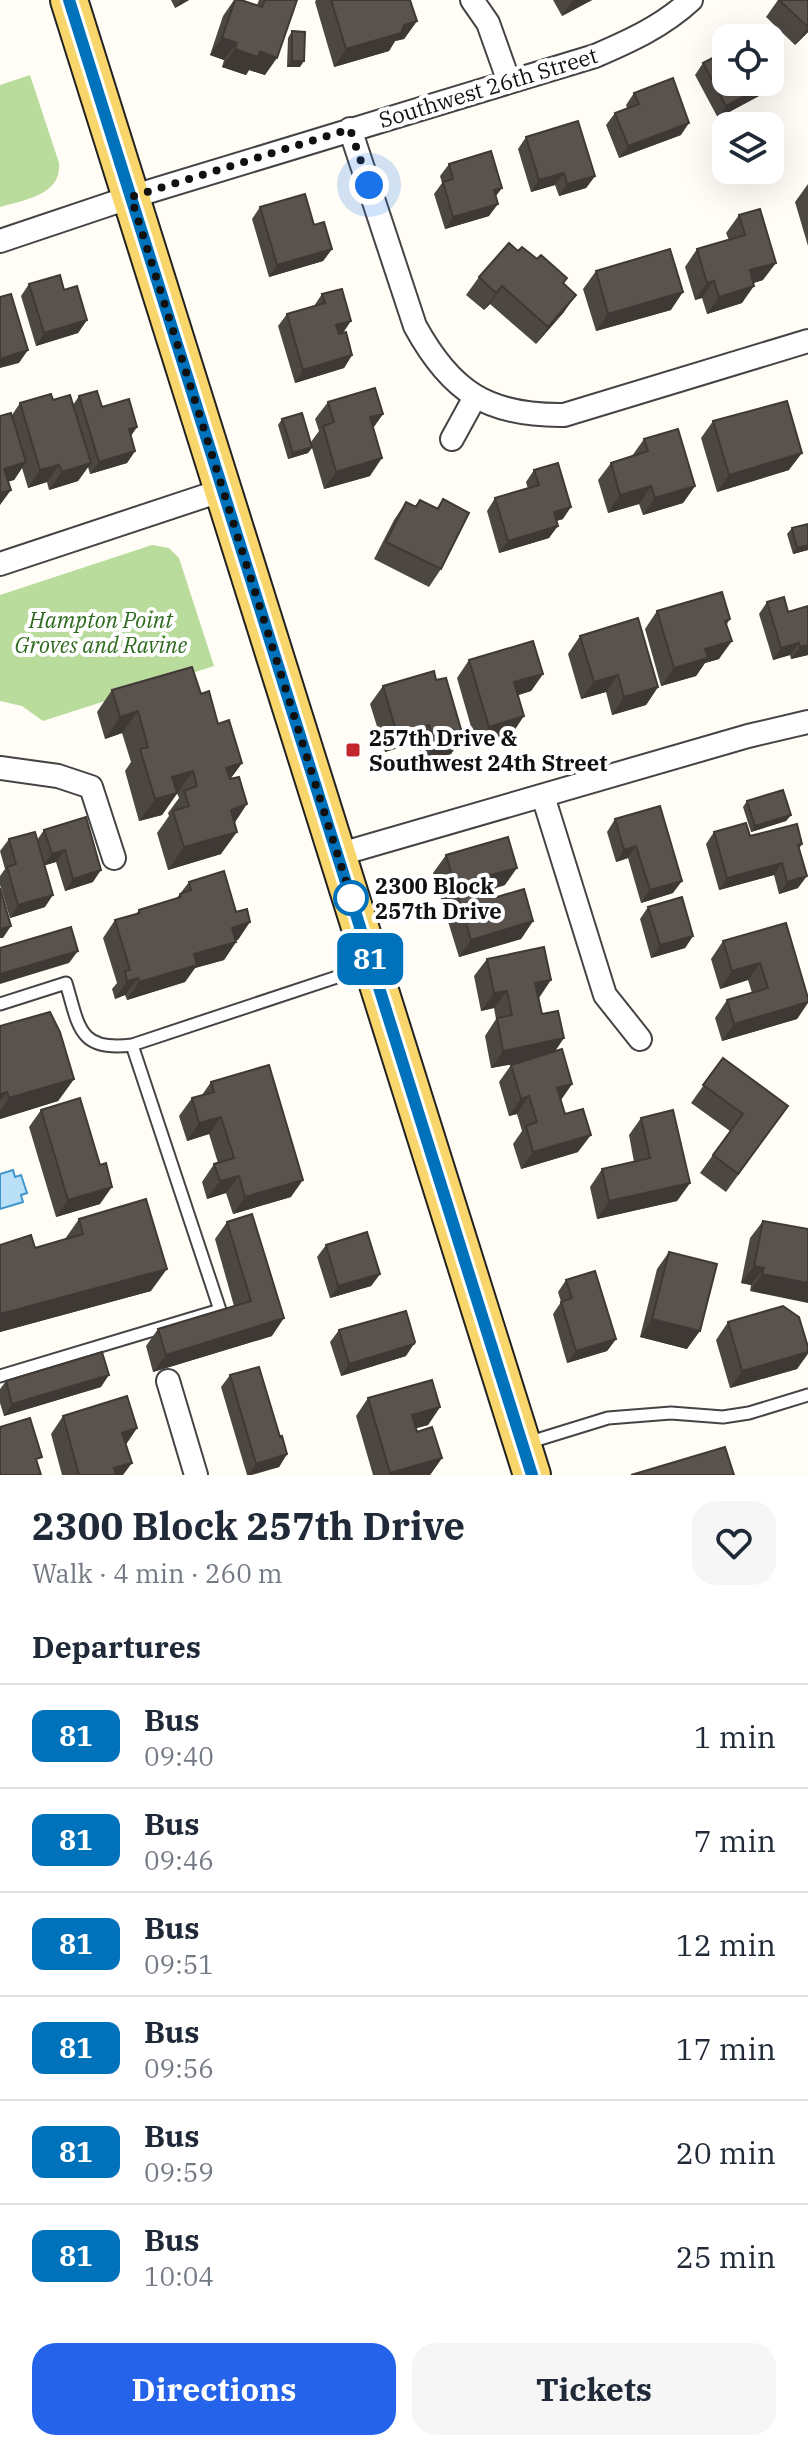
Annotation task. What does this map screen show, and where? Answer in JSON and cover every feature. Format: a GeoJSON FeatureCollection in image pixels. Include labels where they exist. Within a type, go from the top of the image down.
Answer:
{"type":"FeatureCollection","features":[{"type":"Feature","properties":{"kind":"main road"},"geometry":{"type":"LineString","coordinates":[[69,0],[527,1460]]}},
{"type":"Feature","properties":{"kind":"street"},"geometry":{"type":"LineString","coordinates":[[472,0],[488,23],[509,82]]}},
{"type":"Feature","properties":{"kind":"street","name":"Southwest 26th Street"},"geometry":{"type":"LineString","coordinates":[[0,241],[131,197],[595,56],[635,39],[666,21],[691,0]]}},
{"type":"Feature","properties":{"kind":"street"},"geometry":{"type":"LineString","coordinates":[[350,129],[415,326],[430,353],[450,377],[475,397],[503,409],[534,415],[564,415],[808,341]]}},
{"type":"Feature","properties":{"kind":"street"},"geometry":{"type":"LineString","coordinates":[[452,439],[475,397]]}},
{"type":"Feature","properties":{"kind":"street"},"geometry":{"type":"LineString","coordinates":[[0,564],[223,490]]}},
{"type":"Feature","properties":{"kind":"street"},"geometry":{"type":"LineString","coordinates":[[337,855],[748,736],[808,722]]}},
{"type":"Feature","properties":{"kind":"street"},"geometry":{"type":"LineString","coordinates":[[0,768],[58,776],[91,787],[114,858]]}},
{"type":"Feature","properties":{"kind":"street"},"geometry":{"type":"LineString","coordinates":[[543,796],[605,995],[640,1039]]}},
{"type":"Feature","properties":{"kind":"street"},"geometry":{"type":"LineString","coordinates":[[168,1381],[196,1475]]}},
{"type":"Feature","properties":{"kind":"lane"},"geometry":{"type":"LineString","coordinates":[[0,1004],[66,983],[80,1031],[95,1043],[109,1048],[132,1045],[372,966]]}},
{"type":"Feature","properties":{"kind":"lane"},"geometry":{"type":"LineString","coordinates":[[0,1376],[220,1310],[132,1045]]}},
{"type":"Feature","properties":{"kind":"lane"},"geometry":{"type":"LineString","coordinates":[[527,1460],[608,1418],[671,1413],[723,1417],[749,1413],[808,1395]]}},
{"type":"Feature","properties":{"kind":"green space"},"geometry":{"type":"Polygon","coordinates":[[[30,75],[59,163],[58,174],[48,189],[40,194],[0,207],[0,85],[30,75]]]}},
{"type":"Feature","properties":{"kind":"green space","name":"Hampton Point Groves and Ravine"},"geometry":{"type":"Polygon","coordinates":[[[152,545],[169,548],[179,558],[214,666],[43,721],[22,706],[0,701],[0,595],[152,545]]]}},
{"type":"Feature","properties":{"kind":"water"},"geometry":{"type":"Polygon","coordinates":[[[13,1170],[15,1177],[21,1175],[27,1193],[21,1195],[23,1202],[0,1209],[0,1174],[13,1170]]]}},
{"type":"Feature","properties":{"kind":"building"},"geometry":{"type":"Polygon","coordinates":[[[235,0],[262,7],[265,0],[297,0],[277,58],[260,51],[258,57],[235,49],[237,43],[222,38],[235,0]]]}},
{"type":"Feature","properties":{"kind":"building"},"geometry":{"type":"Polygon","coordinates":[[[331,0],[410,0],[417,21],[404,25],[401,33],[346,49],[331,0]]]}},
{"type":"Feature","properties":{"kind":"building"},"geometry":{"type":"Polygon","coordinates":[[[779,0],[808,0],[808,27],[779,0]]]}},
{"type":"Feature","properties":{"kind":"building"},"geometry":{"type":"Polygon","coordinates":[[[292,31],[305,32],[304,61],[292,61],[292,31]]]}},
{"type":"Feature","properties":{"kind":"building"},"geometry":{"type":"Polygon","coordinates":[[[712,58],[712,80],[703,63],[712,58]]]}},
{"type":"Feature","properties":{"kind":"building"},"geometry":{"type":"Polygon","coordinates":[[[673,78],[689,123],[628,146],[615,113],[639,104],[634,93],[673,78]]]}},
{"type":"Feature","properties":{"kind":"building"},"geometry":{"type":"Polygon","coordinates":[[[721,96],[745,96],[726,106],[721,96]]]}},
{"type":"Feature","properties":{"kind":"building"},"geometry":{"type":"Polygon","coordinates":[[[578,121],[595,176],[567,184],[564,173],[539,180],[526,137],[578,121]]]}},
{"type":"Feature","properties":{"kind":"building"},"geometry":{"type":"Polygon","coordinates":[[[491,151],[502,188],[494,190],[498,204],[453,217],[443,182],[453,179],[449,164],[491,151]]]}},
{"type":"Feature","properties":{"kind":"building"},"geometry":{"type":"Polygon","coordinates":[[[305,194],[314,225],[324,222],[332,249],[277,265],[260,207],[305,194]]]}},
{"type":"Feature","properties":{"kind":"building"},"geometry":{"type":"Polygon","coordinates":[[[760,209],[776,263],[750,270],[754,286],[719,297],[714,281],[707,283],[697,249],[745,235],[739,215],[760,209]]]}},
{"type":"Feature","properties":{"kind":"building"},"geometry":{"type":"Polygon","coordinates":[[[509,243],[518,251],[522,247],[537,259],[541,255],[567,278],[563,283],[576,295],[548,327],[502,286],[496,293],[479,277],[509,243]]]}},
{"type":"Feature","properties":{"kind":"building"},"geometry":{"type":"Polygon","coordinates":[[[670,249],[683,292],[608,314],[596,271],[670,249]]]}},
{"type":"Feature","properties":{"kind":"building"},"geometry":{"type":"Polygon","coordinates":[[[60,275],[64,290],[77,286],[87,320],[44,333],[29,284],[60,275]]]}},
{"type":"Feature","properties":{"kind":"building"},"geometry":{"type":"Polygon","coordinates":[[[342,289],[351,321],[336,325],[339,334],[346,332],[352,355],[303,370],[287,314],[325,303],[322,294],[342,289]]]}},
{"type":"Feature","properties":{"kind":"building"},"geometry":{"type":"Polygon","coordinates":[[[11,294],[28,350],[0,359],[0,297],[11,294]]]}},
{"type":"Feature","properties":{"kind":"building"},"geometry":{"type":"Polygon","coordinates":[[[375,388],[383,414],[370,417],[382,458],[336,472],[323,426],[334,422],[328,402],[375,388]]]}},
{"type":"Feature","properties":{"kind":"building"},"geometry":{"type":"Polygon","coordinates":[[[97,391],[102,407],[129,399],[137,427],[129,429],[135,451],[99,462],[79,396],[97,391]]]}},
{"type":"Feature","properties":{"kind":"building"},"geometry":{"type":"Polygon","coordinates":[[[51,394],[53,400],[70,395],[91,463],[62,472],[59,465],[40,470],[20,403],[51,394]]]}},
{"type":"Feature","properties":{"kind":"building"},"geometry":{"type":"Polygon","coordinates":[[[787,401],[802,453],[729,475],[713,421],[787,401]]]}},
{"type":"Feature","properties":{"kind":"building"},"geometry":{"type":"Polygon","coordinates":[[[11,413],[26,462],[4,469],[11,490],[0,493],[0,416],[11,413]]]}},
{"type":"Feature","properties":{"kind":"building"},"geometry":{"type":"Polygon","coordinates":[[[302,413],[312,447],[293,453],[282,419],[302,413]]]}},
{"type":"Feature","properties":{"kind":"building"},"geometry":{"type":"Polygon","coordinates":[[[678,429],[695,486],[655,498],[651,486],[620,495],[611,463],[648,451],[644,439],[678,429]]]}},
{"type":"Feature","properties":{"kind":"building"},"geometry":{"type":"Polygon","coordinates":[[[558,463],[571,507],[554,512],[558,526],[508,541],[495,498],[539,485],[534,470],[558,463]]]}},
{"type":"Feature","properties":{"kind":"building"},"geometry":{"type":"Polygon","coordinates":[[[443,499],[469,513],[441,569],[386,542],[406,502],[416,507],[420,500],[438,509],[443,499]]]}},
{"type":"Feature","properties":{"kind":"building"},"geometry":{"type":"Polygon","coordinates":[[[808,524],[808,545],[797,548],[792,528],[808,524]]]}},
{"type":"Feature","properties":{"kind":"building"},"geometry":{"type":"Polygon","coordinates":[[[722,592],[730,619],[725,621],[732,641],[705,649],[708,658],[674,668],[657,611],[722,592]]]}},
{"type":"Feature","properties":{"kind":"building"},"geometry":{"type":"Polygon","coordinates":[[[784,597],[788,612],[808,606],[808,645],[800,647],[799,643],[781,648],[767,602],[784,597]]]}},
{"type":"Feature","properties":{"kind":"building"},"geometry":{"type":"Polygon","coordinates":[[[638,618],[658,687],[624,697],[618,675],[594,682],[580,636],[638,618]]]}},
{"type":"Feature","properties":{"kind":"building"},"geometry":{"type":"Polygon","coordinates":[[[533,641],[543,674],[514,682],[524,716],[489,727],[469,660],[533,641]]]}},
{"type":"Feature","properties":{"kind":"building"},"geometry":{"type":"Polygon","coordinates":[[[192,667],[201,694],[209,691],[218,724],[229,720],[242,763],[226,768],[230,779],[239,777],[247,804],[231,810],[237,832],[184,847],[173,811],[189,806],[184,791],[197,786],[193,771],[172,777],[177,793],[155,799],[140,749],[148,747],[138,711],[120,717],[112,690],[192,667]]]}},
{"type":"Feature","properties":{"kind":"building"},"geometry":{"type":"Polygon","coordinates":[[[434,671],[436,680],[446,678],[463,736],[435,744],[429,725],[397,734],[383,686],[434,671]]]}},
{"type":"Feature","properties":{"kind":"building"},"geometry":{"type":"Polygon","coordinates":[[[783,790],[791,815],[755,826],[747,801],[783,790]]]}},
{"type":"Feature","properties":{"kind":"building"},"geometry":{"type":"Polygon","coordinates":[[[660,806],[682,881],[650,890],[636,846],[624,850],[615,819],[660,806]]]}},
{"type":"Feature","properties":{"kind":"building"},"geometry":{"type":"Polygon","coordinates":[[[86,817],[101,870],[73,879],[65,850],[52,854],[44,830],[86,817]]]}},
{"type":"Feature","properties":{"kind":"building"},"geometry":{"type":"Polygon","coordinates":[[[746,823],[750,836],[797,824],[802,844],[798,845],[807,876],[787,882],[782,863],[727,878],[714,832],[746,823]]]}},
{"type":"Feature","properties":{"kind":"building"},"geometry":{"type":"Polygon","coordinates":[[[35,832],[53,895],[18,905],[7,867],[16,864],[9,839],[35,832]]]}},
{"type":"Feature","properties":{"kind":"building"},"geometry":{"type":"Polygon","coordinates":[[[508,837],[517,868],[491,875],[497,897],[524,889],[533,921],[471,940],[446,855],[508,837]]]}},
{"type":"Feature","properties":{"kind":"building"},"geometry":{"type":"Polygon","coordinates":[[[224,871],[236,912],[247,909],[250,922],[232,928],[236,942],[194,954],[197,965],[139,982],[138,978],[127,981],[125,971],[130,970],[115,920],[181,897],[180,894],[191,890],[189,882],[224,871]]]}},
{"type":"Feature","properties":{"kind":"building"},"geometry":{"type":"Polygon","coordinates":[[[0,888],[11,926],[0,929],[0,888]]]}},
{"type":"Feature","properties":{"kind":"building"},"geometry":{"type":"Polygon","coordinates":[[[682,897],[693,936],[660,945],[648,907],[682,897]]]}},
{"type":"Feature","properties":{"kind":"building"},"geometry":{"type":"Polygon","coordinates":[[[786,923],[808,1002],[734,1024],[727,1000],[768,988],[760,963],[732,971],[723,941],[786,923]]]}},
{"type":"Feature","properties":{"kind":"building"},"geometry":{"type":"Polygon","coordinates":[[[71,927],[78,951],[0,974],[0,948],[71,927]]]}},
{"type":"Feature","properties":{"kind":"building"},"geometry":{"type":"Polygon","coordinates":[[[544,947],[551,980],[535,983],[542,1014],[558,1011],[564,1038],[503,1051],[497,1018],[512,1015],[507,991],[494,993],[487,959],[544,947]]]}},
{"type":"Feature","properties":{"kind":"building"},"geometry":{"type":"Polygon","coordinates":[[[50,1012],[60,1032],[74,1079],[9,1098],[7,1092],[0,1094],[0,1026],[50,1012]]]}},
{"type":"Feature","properties":{"kind":"building"},"geometry":{"type":"Polygon","coordinates":[[[562,1049],[572,1084],[557,1088],[565,1114],[583,1109],[591,1135],[533,1152],[526,1126],[537,1122],[529,1096],[521,1099],[511,1065],[562,1049]]]}},
{"type":"Feature","properties":{"kind":"building"},"geometry":{"type":"Polygon","coordinates":[[[723,1058],[788,1106],[738,1174],[713,1155],[743,1114],[703,1085],[723,1058]]]}},
{"type":"Feature","properties":{"kind":"building"},"geometry":{"type":"Polygon","coordinates":[[[269,1065],[303,1180],[245,1197],[239,1176],[220,1181],[214,1164],[234,1158],[221,1117],[199,1123],[192,1098],[214,1092],[211,1082],[269,1065]]]}},
{"type":"Feature","properties":{"kind":"building"},"geometry":{"type":"Polygon","coordinates":[[[80,1098],[100,1165],[106,1163],[112,1187],[68,1200],[41,1110],[80,1098]]]}},
{"type":"Feature","properties":{"kind":"building"},"geometry":{"type":"Polygon","coordinates":[[[673,1110],[690,1183],[609,1201],[602,1169],[650,1158],[641,1118],[673,1110]]]}},
{"type":"Feature","properties":{"kind":"building"},"geometry":{"type":"Polygon","coordinates":[[[146,1199],[167,1269],[0,1314],[0,1245],[31,1235],[35,1248],[83,1234],[79,1219],[146,1199]]]}},
{"type":"Feature","properties":{"kind":"building"},"geometry":{"type":"Polygon","coordinates":[[[252,1214],[284,1318],[166,1355],[158,1329],[251,1301],[227,1222],[252,1214]]]}},
{"type":"Feature","properties":{"kind":"building"},"geometry":{"type":"Polygon","coordinates":[[[763,1221],[808,1229],[808,1283],[762,1274],[764,1268],[754,1266],[763,1221]]]}},
{"type":"Feature","properties":{"kind":"building"},"geometry":{"type":"Polygon","coordinates":[[[367,1232],[380,1274],[338,1286],[326,1245],[367,1232]]]}},
{"type":"Feature","properties":{"kind":"building"},"geometry":{"type":"Polygon","coordinates":[[[669,1252],[717,1264],[700,1331],[652,1319],[669,1252]]]}},
{"type":"Feature","properties":{"kind":"building"},"geometry":{"type":"Polygon","coordinates":[[[595,1271],[616,1339],[576,1351],[561,1302],[572,1298],[566,1280],[595,1271]]]}},
{"type":"Feature","properties":{"kind":"building"},"geometry":{"type":"Polygon","coordinates":[[[783,1306],[799,1317],[808,1352],[742,1371],[728,1322],[783,1306]]]}},
{"type":"Feature","properties":{"kind":"building"},"geometry":{"type":"Polygon","coordinates":[[[406,1311],[414,1344],[349,1364],[339,1330],[406,1311]]]}},
{"type":"Feature","properties":{"kind":"building"},"geometry":{"type":"Polygon","coordinates":[[[102,1352],[109,1375],[12,1404],[6,1381],[102,1352]]]}},
{"type":"Feature","properties":{"kind":"building"},"geometry":{"type":"Polygon","coordinates":[[[259,1367],[287,1454],[256,1464],[230,1375],[259,1367]]]}},
{"type":"Feature","properties":{"kind":"building"},"geometry":{"type":"Polygon","coordinates":[[[432,1380],[440,1407],[412,1415],[417,1432],[432,1427],[442,1458],[390,1473],[368,1398],[432,1380]]]}},
{"type":"Feature","properties":{"kind":"building"},"geometry":{"type":"Polygon","coordinates":[[[127,1396],[137,1428],[122,1433],[132,1463],[114,1468],[116,1475],[79,1475],[63,1416],[127,1396]]]}},
{"type":"Feature","properties":{"kind":"building"},"geometry":{"type":"Polygon","coordinates":[[[30,1418],[42,1457],[36,1459],[41,1475],[0,1475],[0,1427],[30,1418]]]}},
{"type":"Feature","properties":{"kind":"building"},"geometry":{"type":"Polygon","coordinates":[[[725,1447],[734,1475],[631,1475],[725,1447]]]}},
{"type":"Feature","properties":{"kind":"bus line","name":"81"},"geometry":{"type":"LineString","coordinates":[[69,0],[532,1475]]}},
{"type":"Feature","properties":{"kind":"place","name":"257th Drive & Southwest 24th Street"},"geometry":{"type":"Point","coordinates":[353,750]}},
{"type":"Feature","properties":{"kind":"place","name":"2300 Block 257th Drive"},"geometry":{"type":"Point","coordinates":[351,898]}},
{"type":"Feature","properties":{"kind":"route"},"geometry":{"type":"LineString","coordinates":[[351,898],[355,910],[131,197],[350,129],[369,185]]}}]}
